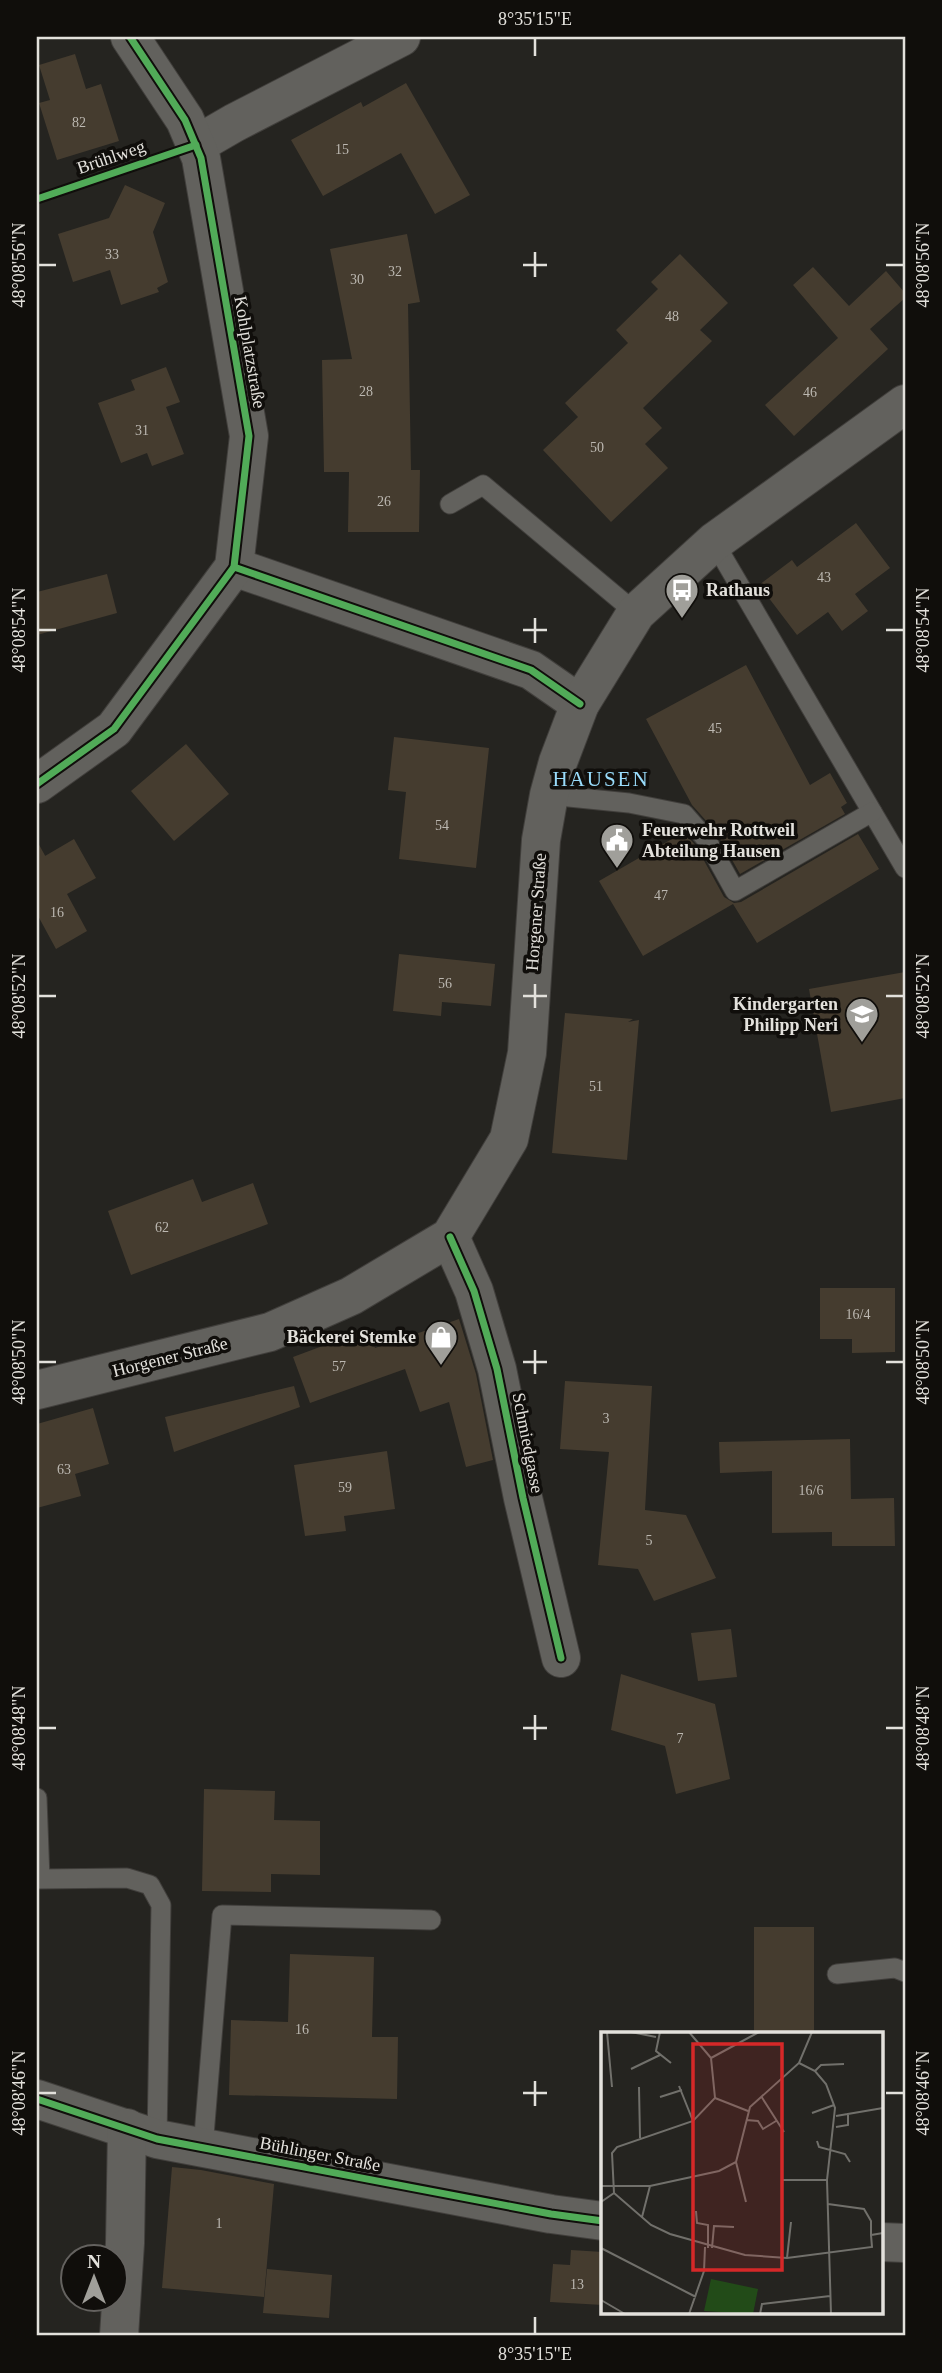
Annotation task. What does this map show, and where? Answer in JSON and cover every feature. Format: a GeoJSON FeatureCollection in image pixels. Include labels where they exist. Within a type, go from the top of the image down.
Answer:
{"type":"FeatureCollection","features":[{"type":"Feature","properties":{"kind":"street","name":"Kohlplatzstraße"},"geometry":{"type":"LineString","coordinates":[[37,784],[114,729],[234,567],[249,436],[201,159],[185,120],[130,37]]}},
{"type":"Feature","properties":{"kind":"street"},"geometry":{"type":"LineString","coordinates":[[196,145],[401,37]]}},
{"type":"Feature","properties":{"kind":"street","name":"Horgener Straße"},"geometry":{"type":"LineString","coordinates":[[37,1390],[270,1332],[351,1296],[450,1237],[509,1139],[527,1053],[541,840],[558,762],[580,704],[636,613],[714,542],[905,404]]}},
{"type":"Feature","properties":{"kind":"street"},"geometry":{"type":"LineString","coordinates":[[234,567],[531,670],[580,704]]}},
{"type":"Feature","properties":{"kind":"street","name":"Schmiedgasse"},"geometry":{"type":"LineString","coordinates":[[450,1237],[474,1292],[497,1368],[523,1498],[561,1658]]}},
{"type":"Feature","properties":{"kind":"street","name":"Bühlinger Straße"},"geometry":{"type":"LineString","coordinates":[[37,2099],[142,2133],[203,2148],[537,2212],[601,2221]]}},
{"type":"Feature","properties":{"kind":"street"},"geometry":{"type":"LineString","coordinates":[[119,2336],[125,2243],[142,2133]]}},
{"type":"Feature","properties":{"kind":"street"},"geometry":{"type":"LineString","coordinates":[[883,2242],[905,2243]]}},
{"type":"Feature","properties":{"kind":"lane"},"geometry":{"type":"LineString","coordinates":[[450,504],[483,485],[636,613]]}},
{"type":"Feature","properties":{"kind":"lane"},"geometry":{"type":"LineString","coordinates":[[714,542],[905,868]]}},
{"type":"Feature","properties":{"kind":"lane"},"geometry":{"type":"LineString","coordinates":[[549,795],[629,803],[684,814],[706,839],[736,891],[872,811]]}},
{"type":"Feature","properties":{"kind":"lane"},"geometry":{"type":"LineString","coordinates":[[37,1798],[40,1879],[127,1878],[150,1885],[161,1905],[142,2133]]}},
{"type":"Feature","properties":{"kind":"lane"},"geometry":{"type":"LineString","coordinates":[[203,2148],[222,1915],[431,1920]]}},
{"type":"Feature","properties":{"kind":"lane"},"geometry":{"type":"LineString","coordinates":[[837,1974],[895,1968],[905,1972]]}},
{"type":"Feature","properties":{"kind":"building"},"geometry":{"type":"Polygon","coordinates":[[[75,54],[86,89],[101,84],[119,141],[57,160],[39,103],[50,100],[39,65],[75,54]]]}},
{"type":"Feature","properties":{"kind":"building"},"geometry":{"type":"Polygon","coordinates":[[[406,83],[470,195],[435,214],[401,153],[323,196],[291,140],[361,102],[363,107],[406,83]]]}},
{"type":"Feature","properties":{"kind":"building"},"geometry":{"type":"Polygon","coordinates":[[[125,185],[165,203],[153,232],[168,282],[157,288],[159,292],[121,305],[110,270],[73,282],[58,234],[109,218],[125,185]]]}},
{"type":"Feature","properties":{"kind":"building"},"geometry":{"type":"Polygon","coordinates":[[[407,234],[420,302],[408,304],[411,470],[420,470],[419,532],[348,532],[349,472],[324,472],[322,360],[352,359],[330,249],[407,234]]]}},
{"type":"Feature","properties":{"kind":"building"},"geometry":{"type":"Polygon","coordinates":[[[680,254],[728,303],[700,330],[712,341],[643,408],[662,428],[645,444],[668,468],[611,522],[543,450],[578,417],[565,403],[628,343],[616,330],[658,289],[651,282],[680,254]]]}},
{"type":"Feature","properties":{"kind":"building"},"geometry":{"type":"Polygon","coordinates":[[[813,267],[849,306],[886,271],[905,293],[905,298],[870,329],[888,349],[794,436],[765,405],[838,338],[793,285],[813,267]]]}},
{"type":"Feature","properties":{"kind":"building"},"geometry":{"type":"Polygon","coordinates":[[[166,367],[180,402],[166,407],[184,454],[152,466],[147,453],[121,463],[98,403],[135,390],[131,380],[166,367]]]}},
{"type":"Feature","properties":{"kind":"building"},"geometry":{"type":"Polygon","coordinates":[[[856,523],[890,568],[855,594],[868,611],[842,631],[828,612],[797,635],[759,585],[792,560],[797,567],[856,523]]]}},
{"type":"Feature","properties":{"kind":"building"},"geometry":{"type":"Polygon","coordinates":[[[107,574],[117,613],[37,635],[37,592],[107,574]]]}},
{"type":"Feature","properties":{"kind":"building"},"geometry":{"type":"Polygon","coordinates":[[[746,665],[810,785],[830,773],[847,803],[841,807],[845,814],[740,874],[717,833],[692,805],[646,719],[746,665]]]}},
{"type":"Feature","properties":{"kind":"building"},"geometry":{"type":"Polygon","coordinates":[[[394,737],[489,748],[476,868],[399,859],[406,792],[388,790],[394,737]]]}},
{"type":"Feature","properties":{"kind":"building"},"geometry":{"type":"Polygon","coordinates":[[[186,744],[229,794],[174,841],[131,791],[186,744]]]}},
{"type":"Feature","properties":{"kind":"building"},"geometry":{"type":"Polygon","coordinates":[[[684,832],[696,846],[724,897],[734,903],[741,902],[858,834],[879,869],[757,943],[733,904],[643,956],[599,881],[684,832]]]}},
{"type":"Feature","properties":{"kind":"building"},"geometry":{"type":"Polygon","coordinates":[[[74,839],[96,878],[67,894],[87,931],[56,949],[37,914],[37,841],[45,856],[74,839]]]}},
{"type":"Feature","properties":{"kind":"building"},"geometry":{"type":"Polygon","coordinates":[[[399,954],[495,964],[491,1006],[442,1002],[441,1016],[393,1011],[399,954]]]}},
{"type":"Feature","properties":{"kind":"building","name":"Kindergarten Philipp Neri"},"geometry":{"type":"Polygon","coordinates":[[[905,972],[905,1098],[831,1112],[809,989],[905,972]]]}},
{"type":"Feature","properties":{"kind":"building"},"geometry":{"type":"Polygon","coordinates":[[[565,1013],[633,1019],[628,1022],[639,1020],[627,1160],[552,1153],[565,1013]]]}},
{"type":"Feature","properties":{"kind":"building"},"geometry":{"type":"Polygon","coordinates":[[[193,1179],[202,1202],[253,1183],[268,1224],[131,1275],[108,1211],[193,1179]]]}},
{"type":"Feature","properties":{"kind":"building"},"geometry":{"type":"Polygon","coordinates":[[[820,1288],[895,1288],[895,1352],[852,1353],[852,1339],[820,1339],[820,1288]]]}},
{"type":"Feature","properties":{"kind":"building"},"geometry":{"type":"Polygon","coordinates":[[[459,1319],[476,1374],[493,1460],[466,1467],[449,1402],[420,1412],[405,1369],[310,1403],[293,1357],[368,1329],[375,1348],[459,1319]]]}},
{"type":"Feature","properties":{"kind":"building"},"geometry":{"type":"Polygon","coordinates":[[[565,1381],[652,1386],[645,1510],[686,1515],[716,1578],[654,1601],[638,1569],[598,1565],[609,1452],[560,1449],[565,1381]]]}},
{"type":"Feature","properties":{"kind":"building"},"geometry":{"type":"Polygon","coordinates":[[[294,1386],[300,1407],[174,1452],[165,1417],[294,1386]]]}},
{"type":"Feature","properties":{"kind":"building"},"geometry":{"type":"Polygon","coordinates":[[[93,1408],[109,1464],[75,1474],[81,1496],[37,1508],[37,1424],[93,1408]]]}},
{"type":"Feature","properties":{"kind":"building"},"geometry":{"type":"Polygon","coordinates":[[[850,1439],[851,1499],[894,1498],[895,1546],[832,1546],[832,1532],[772,1533],[772,1471],[720,1473],[719,1442],[850,1439]]]}},
{"type":"Feature","properties":{"kind":"building"},"geometry":{"type":"Polygon","coordinates":[[[387,1451],[395,1509],[344,1516],[346,1531],[305,1536],[294,1465],[387,1451]]]}},
{"type":"Feature","properties":{"kind":"building"},"geometry":{"type":"Polygon","coordinates":[[[731,1629],[737,1677],[698,1681],[691,1633],[731,1629]]]}},
{"type":"Feature","properties":{"kind":"building"},"geometry":{"type":"Polygon","coordinates":[[[621,1674],[715,1704],[730,1779],[676,1794],[665,1746],[611,1730],[621,1674]]]}},
{"type":"Feature","properties":{"kind":"building"},"geometry":{"type":"Polygon","coordinates":[[[204,1789],[275,1791],[274,1820],[320,1821],[320,1875],[271,1874],[271,1892],[202,1891],[204,1789]]]}},
{"type":"Feature","properties":{"kind":"building"},"geometry":{"type":"Polygon","coordinates":[[[754,1927],[814,1927],[814,2032],[754,2032],[754,1927]]]}},
{"type":"Feature","properties":{"kind":"building"},"geometry":{"type":"Polygon","coordinates":[[[290,1954],[374,1957],[372,2037],[398,2037],[397,2099],[229,2095],[231,2020],[288,2022],[290,1954]]]}},
{"type":"Feature","properties":{"kind":"building"},"geometry":{"type":"Polygon","coordinates":[[[172,2167],[274,2184],[264,2297],[162,2288],[172,2167]]]}},
{"type":"Feature","properties":{"kind":"building"},"geometry":{"type":"Polygon","coordinates":[[[571,2250],[601,2252],[601,2305],[550,2302],[553,2264],[570,2265],[571,2250]]]}},
{"type":"Feature","properties":{"kind":"building"},"geometry":{"type":"Polygon","coordinates":[[[267,2269],[332,2275],[329,2318],[263,2313],[267,2269]]]}},
{"type":"Feature","properties":{"kind":"cycle path"},"geometry":{"type":"LineString","coordinates":[[37,784],[114,729],[234,567],[249,436],[201,158],[185,120],[130,37]]}},
{"type":"Feature","properties":{"kind":"cycle path","name":"Brühlweg"},"geometry":{"type":"LineString","coordinates":[[37,199],[196,145]]}},
{"type":"Feature","properties":{"kind":"cycle path"},"geometry":{"type":"LineString","coordinates":[[234,567],[531,670],[580,704]]}},
{"type":"Feature","properties":{"kind":"cycle path"},"geometry":{"type":"LineString","coordinates":[[450,1237],[474,1291],[497,1369],[523,1498],[561,1658]]}},
{"type":"Feature","properties":{"kind":"cycle path"},"geometry":{"type":"LineString","coordinates":[[37,2099],[157,2139],[551,2214],[601,2221]]}},
{"type":"Feature","properties":{"kind":"place","name":"Rathaus"},"geometry":{"type":"Point","coordinates":[682,620]}},
{"type":"Feature","properties":{"kind":"place","name":"Feuerwehr Rottweil Abteilung Hausen"},"geometry":{"type":"Point","coordinates":[617,870]}},
{"type":"Feature","properties":{"kind":"place","name":"Kindergarten Philipp Neri"},"geometry":{"type":"Point","coordinates":[862,1044]}},
{"type":"Feature","properties":{"kind":"place","name":"Bäckerei Stemke"},"geometry":{"type":"Point","coordinates":[441,1367]}},
{"type":"Feature","properties":{"kind":"district","name":"HAUSEN"},"geometry":{"type":"Point","coordinates":[601,779]}}]}
